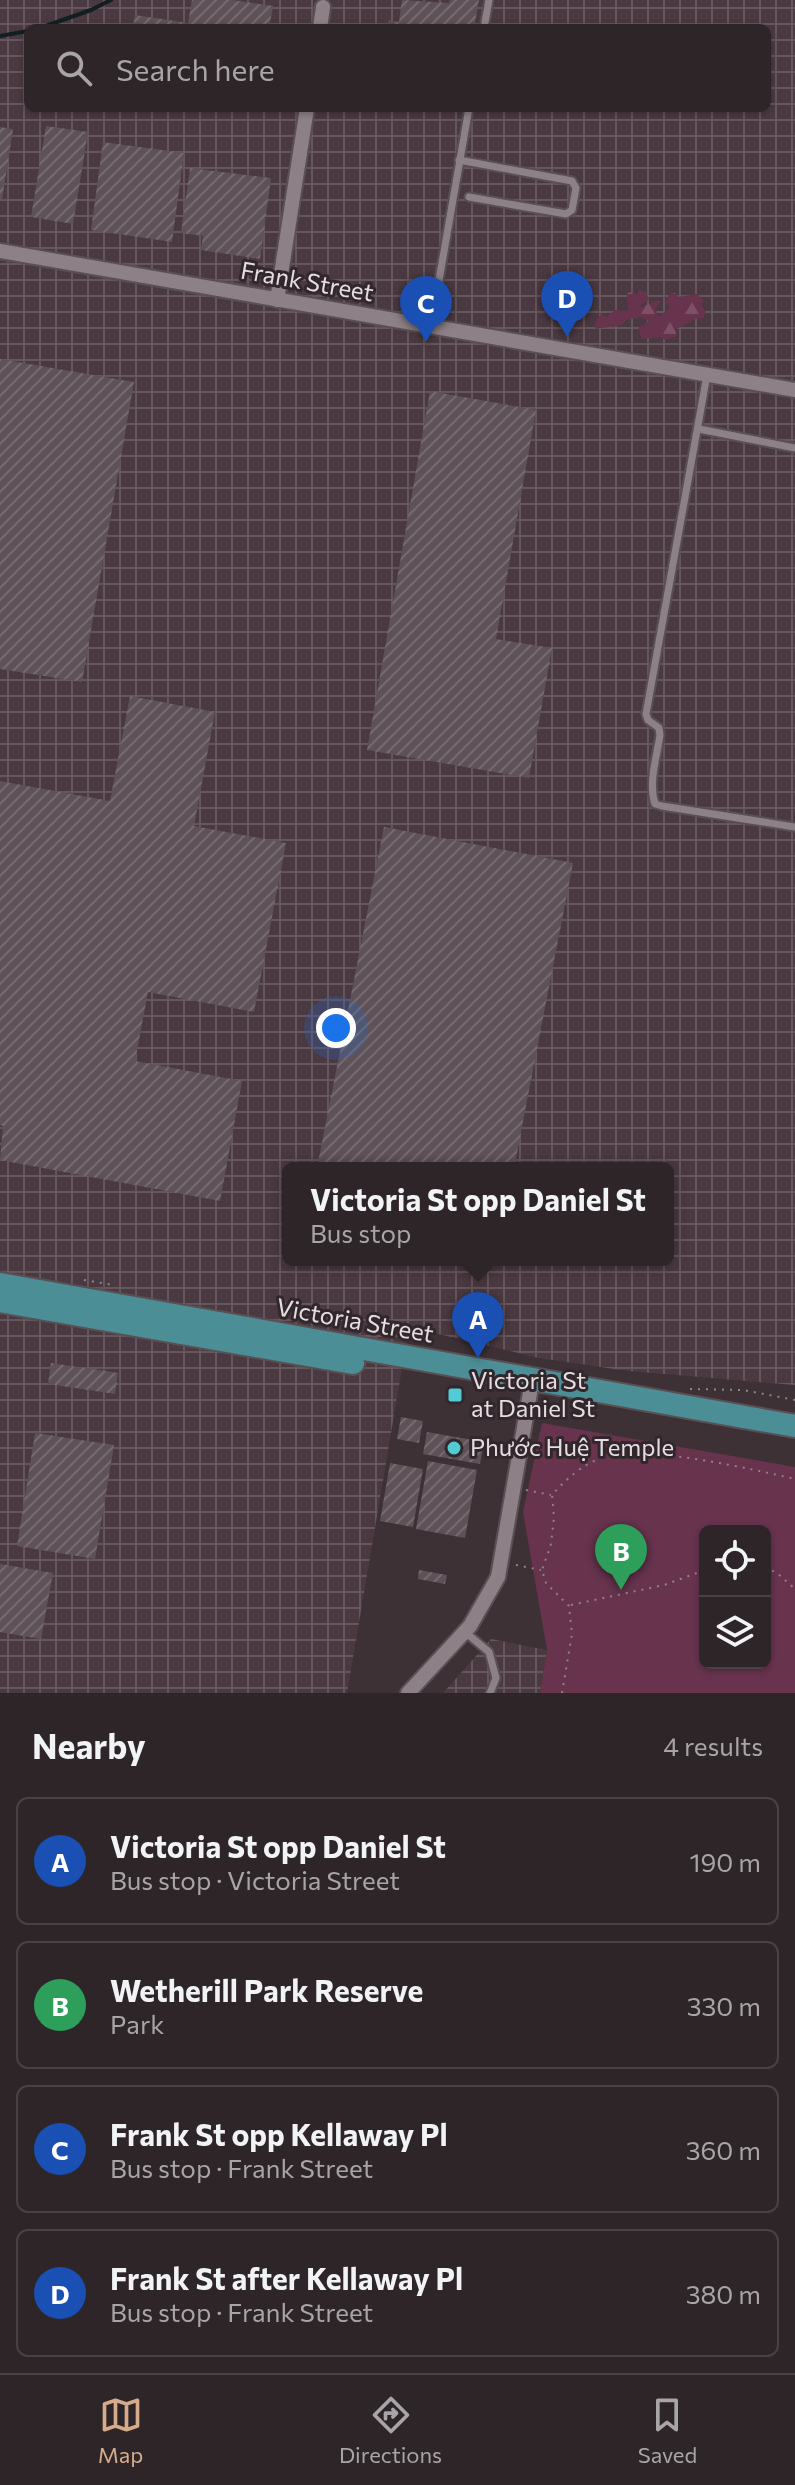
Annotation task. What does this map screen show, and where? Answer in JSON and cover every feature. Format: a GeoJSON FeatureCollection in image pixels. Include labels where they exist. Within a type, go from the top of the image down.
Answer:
{"type":"FeatureCollection","features":[{"type":"Feature","properties":{"kind":"main road","name":"Victoria Street"},"geometry":{"type":"LineString","coordinates":[[0,1284],[795,1426]]}},
{"type":"Feature","properties":{"kind":"main road","name":"Victoria Street"},"geometry":{"type":"LineString","coordinates":[[0,1301],[795,1441]]}},
{"type":"Feature","properties":{"kind":"street"},"geometry":{"type":"LineString","coordinates":[[321,24],[323,7]]}},
{"type":"Feature","properties":{"kind":"street"},"geometry":{"type":"LineString","coordinates":[[277,300],[306,112]]}},
{"type":"Feature","properties":{"kind":"street","name":"Frank Street"},"geometry":{"type":"LineString","coordinates":[[0,251],[795,390]]}},
{"type":"Feature","properties":{"kind":"street"},"geometry":{"type":"LineString","coordinates":[[408,1693],[465,1632],[498,1577],[530,1393]]}},
{"type":"Feature","properties":{"kind":"lane"},"geometry":{"type":"LineString","coordinates":[[485,24],[489,0]]}},
{"type":"Feature","properties":{"kind":"lane"},"geometry":{"type":"LineString","coordinates":[[431,326],[468,112]]}},
{"type":"Feature","properties":{"kind":"lane"},"geometry":{"type":"LineString","coordinates":[[459,160],[572,181],[576,188],[572,210],[566,214],[469,197]]}},
{"type":"Feature","properties":{"kind":"lane"},"geometry":{"type":"LineString","coordinates":[[707,375],[646,714],[648,720],[659,728],[660,735],[653,797],[655,804],[662,806],[795,827]]}},
{"type":"Feature","properties":{"kind":"lane"},"geometry":{"type":"LineString","coordinates":[[699,429],[795,448]]}},
{"type":"Feature","properties":{"kind":"lane"},"geometry":{"type":"LineString","coordinates":[[465,1632],[489,1652],[496,1678],[490,1693]]}},
{"type":"Feature","properties":{"kind":"path"},"geometry":{"type":"LineString","coordinates":[[552,1495],[576,1472],[605,1457],[629,1453],[664,1456],[795,1479]]}},
{"type":"Feature","properties":{"kind":"path"},"geometry":{"type":"LineString","coordinates":[[513,1487],[552,1495]]}},
{"type":"Feature","properties":{"kind":"path"},"geometry":{"type":"LineString","coordinates":[[552,1495],[554,1517],[551,1544],[542,1570],[546,1583],[569,1606],[572,1634],[562,1693]]}},
{"type":"Feature","properties":{"kind":"path"},"geometry":{"type":"LineString","coordinates":[[500,1561],[542,1570]]}},
{"type":"Feature","properties":{"kind":"path"},"geometry":{"type":"LineString","coordinates":[[771,1570],[795,1589]]}},
{"type":"Feature","properties":{"kind":"path"},"geometry":{"type":"LineString","coordinates":[[569,1606],[652,1589],[699,1572]]}},
{"type":"Feature","properties":{"kind":"shaded area"},"geometry":{"type":"Polygon","coordinates":[[[0,0],[795,0],[795,1385],[628,1371],[539,1358],[409,1327],[347,1693],[0,1693],[0,0]]]}},
{"type":"Feature","properties":{"kind":"shaded area"},"geometry":{"type":"Polygon","coordinates":[[[491,1639],[547,1650],[540,1693],[443,1693],[491,1639]]]}},
{"type":"Feature","properties":{"kind":"green space"},"geometry":{"type":"Polygon","coordinates":[[[639,290],[646,292],[649,300],[641,307],[658,300],[661,302],[655,308],[659,317],[670,307],[665,303],[669,295],[697,294],[703,300],[702,307],[706,311],[703,319],[697,318],[675,330],[677,336],[665,340],[661,337],[642,339],[638,328],[649,321],[641,317],[626,320],[622,325],[595,329],[601,314],[607,317],[615,310],[628,311],[627,293],[634,292],[636,296],[639,290]]]}},
{"type":"Feature","properties":{"kind":"green space"},"geometry":{"type":"Polygon","coordinates":[[[542,1423],[795,1467],[795,1693],[540,1693],[547,1650],[523,1512],[542,1423]]]}},
{"type":"Feature","properties":{"kind":"building"},"geometry":{"type":"Polygon","coordinates":[[[192,0],[233,0],[273,6],[270,24],[134,24],[135,15],[188,23],[192,0]]]}},
{"type":"Feature","properties":{"kind":"building"},"geometry":{"type":"Polygon","coordinates":[[[402,0],[449,3],[450,0],[479,0],[475,24],[388,24],[389,20],[399,22],[402,0]]]}},
{"type":"Feature","properties":{"kind":"building"},"geometry":{"type":"Polygon","coordinates":[[[46,126],[88,132],[73,224],[31,217],[46,126]]]}},
{"type":"Feature","properties":{"kind":"building"},"geometry":{"type":"Polygon","coordinates":[[[0,127],[13,129],[2,200],[0,199],[0,127]]]}},
{"type":"Feature","properties":{"kind":"building"},"geometry":{"type":"Polygon","coordinates":[[[103,142],[184,153],[172,242],[91,230],[103,142]]]}},
{"type":"Feature","properties":{"kind":"building"},"geometry":{"type":"Polygon","coordinates":[[[190,168],[271,178],[260,259],[201,250],[203,236],[181,233],[190,168]]]}},
{"type":"Feature","properties":{"kind":"building"},"geometry":{"type":"Polygon","coordinates":[[[0,359],[134,382],[82,682],[0,669],[0,359]]]}},
{"type":"Feature","properties":{"kind":"building"},"geometry":{"type":"Polygon","coordinates":[[[430,391],[536,410],[496,639],[552,648],[529,778],[367,750],[430,391]]]}},
{"type":"Feature","properties":{"kind":"building"},"geometry":{"type":"Polygon","coordinates":[[[130,696],[215,712],[194,826],[286,843],[254,1012],[148,992],[135,1061],[242,1081],[220,1201],[0,1160],[3,1126],[0,1125],[0,781],[110,801],[130,696]]]}},
{"type":"Feature","properties":{"kind":"building"},"geometry":{"type":"Polygon","coordinates":[[[384,827],[573,863],[515,1162],[318,1162],[384,827]]]}},
{"type":"Feature","properties":{"kind":"building"},"geometry":{"type":"Polygon","coordinates":[[[51,1363],[118,1373],[115,1394],[48,1384],[51,1363]]]}},
{"type":"Feature","properties":{"kind":"building"},"geometry":{"type":"Polygon","coordinates":[[[401,1417],[423,1421],[419,1443],[397,1439],[401,1417]]]}},
{"type":"Feature","properties":{"kind":"building","name":"Phước Huệ Temple"},"geometry":{"type":"Polygon","coordinates":[[[427,1432],[484,1442],[480,1464],[423,1454],[427,1432]]]}},
{"type":"Feature","properties":{"kind":"building"},"geometry":{"type":"Polygon","coordinates":[[[35,1433],[114,1445],[95,1559],[17,1546],[35,1433]]]}},
{"type":"Feature","properties":{"kind":"building"},"geometry":{"type":"Polygon","coordinates":[[[428,1461],[477,1470],[465,1538],[416,1529],[428,1461]]]}},
{"type":"Feature","properties":{"kind":"building"},"geometry":{"type":"Polygon","coordinates":[[[390,1463],[423,1469],[413,1527],[380,1521],[390,1463]]]}},
{"type":"Feature","properties":{"kind":"building"},"geometry":{"type":"Polygon","coordinates":[[[0,1564],[53,1573],[41,1639],[0,1632],[0,1564]]]}},
{"type":"Feature","properties":{"kind":"building"},"geometry":{"type":"Polygon","coordinates":[[[419,1570],[447,1575],[445,1584],[418,1579],[419,1570]]]}},
{"type":"Feature","properties":{"kind":"waterway"},"geometry":{"type":"LineString","coordinates":[[51,24],[111,0]]}},
{"type":"Feature","properties":{"kind":"waterway"},"geometry":{"type":"LineString","coordinates":[[0,36],[24,32]]}},
{"type":"Feature","properties":{"kind":"place","name":"Frank St after Kellaway Pl"},"geometry":{"type":"Point","coordinates":[567,337]}},
{"type":"Feature","properties":{"kind":"place","name":"Frank St opp Kellaway Pl"},"geometry":{"type":"Point","coordinates":[426,342]}},
{"type":"Feature","properties":{"kind":"place","name":"Victoria St opp Daniel St"},"geometry":{"type":"Point","coordinates":[478,1358]}},
{"type":"Feature","properties":{"kind":"place","name":"Victoria St at Daniel St"},"geometry":{"type":"Point","coordinates":[455,1395]}},
{"type":"Feature","properties":{"kind":"place","name":"Phước Huệ Temple"},"geometry":{"type":"Point","coordinates":[454,1448]}},
{"type":"Feature","properties":{"kind":"place","name":"Wetherill Park Reserve"},"geometry":{"type":"Point","coordinates":[621,1590]}}]}
